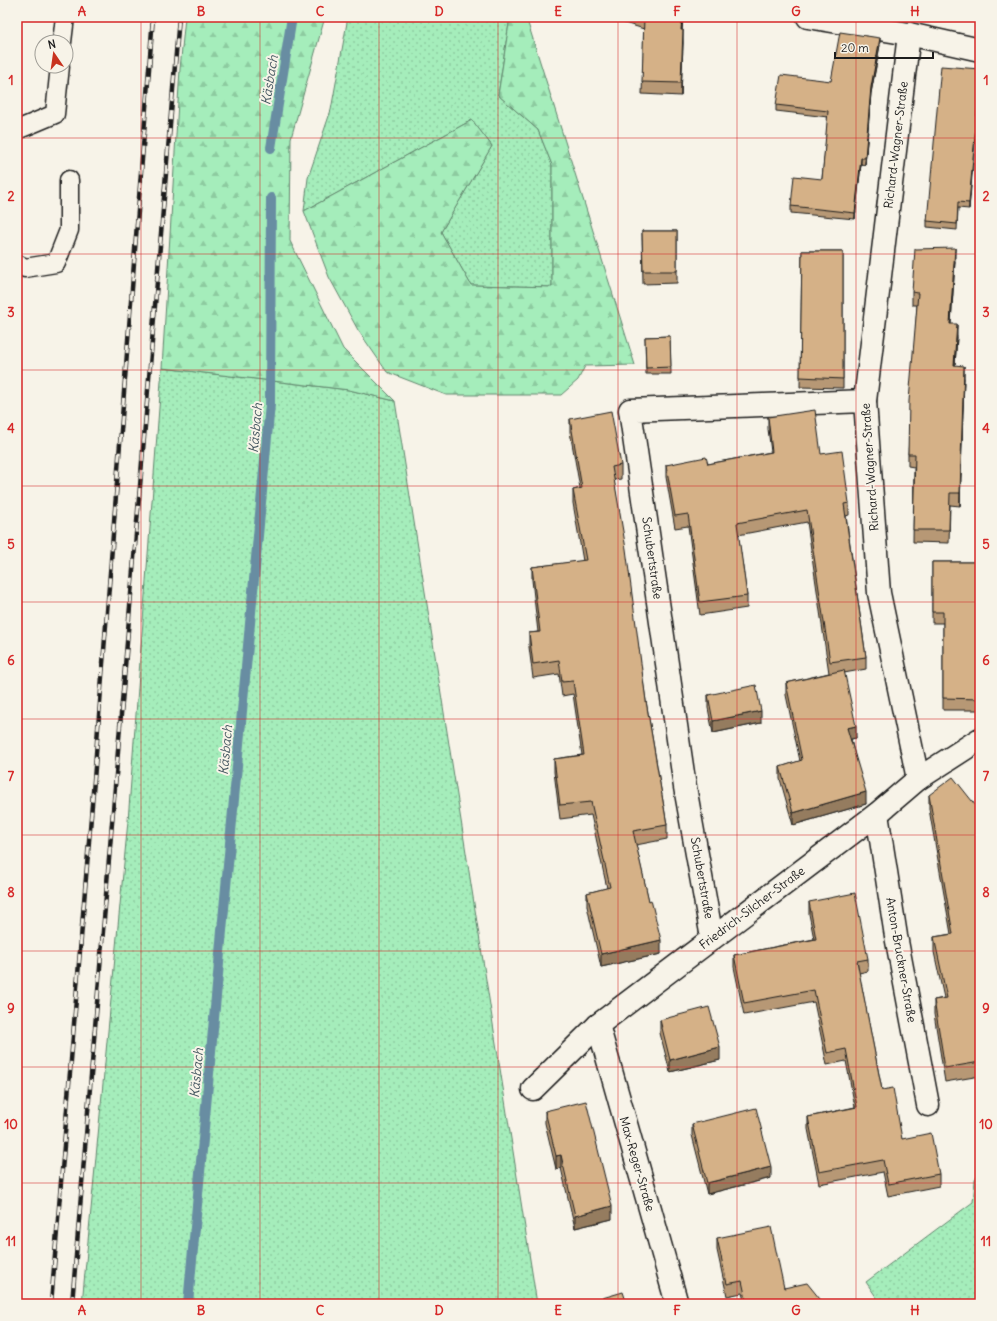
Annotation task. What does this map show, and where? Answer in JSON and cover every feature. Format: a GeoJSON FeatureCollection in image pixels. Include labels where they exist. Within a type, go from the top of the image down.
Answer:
{"type":"FeatureCollection","features":[{"type":"Feature","properties":{"kind":"street"},"geometry":{"type":"LineString","coordinates":[[808,17],[909,34],[980,50]]}},
{"type":"Feature","properties":{"kind":"street","name":"Richard-Wagner-Straße"},"geometry":{"type":"LineString","coordinates":[[909,34],[865,401],[879,593],[918,779]]}},
{"type":"Feature","properties":{"kind":"street","name":"Schubertstraße"},"geometry":{"type":"LineString","coordinates":[[712,938],[685,787],[630,410],[865,401]]}},
{"type":"Feature","properties":{"kind":"street","name":"Friedrich-Silcher-Straße"},"geometry":{"type":"LineString","coordinates":[[533,1088],[598,1025],[877,814],[918,779],[980,739]]}},
{"type":"Feature","properties":{"kind":"street","name":"Anton-Bruckner-Straße"},"geometry":{"type":"LineString","coordinates":[[877,814],[896,936],[928,1105]]}},
{"type":"Feature","properties":{"kind":"street","name":"Max-Reger-Straße"},"geometry":{"type":"LineString","coordinates":[[598,1025],[677,1304]]}},
{"type":"Feature","properties":{"kind":"lane"},"geometry":{"type":"LineString","coordinates":[[63,34],[65,17]]}},
{"type":"Feature","properties":{"kind":"lane"},"geometry":{"type":"LineString","coordinates":[[17,130],[54,114],[59,74]]}},
{"type":"Feature","properties":{"kind":"lane"},"geometry":{"type":"LineString","coordinates":[[17,264],[25,268],[56,263],[69,230],[69,180]]}},
{"type":"Feature","properties":{"kind":"green space"},"geometry":{"type":"Polygon","coordinates":[[[185,17],[325,17],[291,138],[290,241],[343,349],[395,401],[349,390],[162,368],[180,69],[185,17]]]}},
{"type":"Feature","properties":{"kind":"green space"},"geometry":{"type":"Polygon","coordinates":[[[348,17],[510,17],[498,95],[538,130],[552,165],[552,287],[471,285],[441,232],[492,146],[472,120],[304,211],[308,178],[331,110],[348,17]]]}},
{"type":"Feature","properties":{"kind":"green space"},"geometry":{"type":"Polygon","coordinates":[[[510,17],[526,17],[635,365],[585,366],[578,380],[561,395],[446,395],[387,372],[358,330],[329,277],[304,211],[472,120],[492,146],[441,232],[471,285],[552,287],[552,165],[538,130],[498,95],[510,17]]]}},
{"type":"Feature","properties":{"kind":"green space"},"geometry":{"type":"Polygon","coordinates":[[[162,368],[349,390],[395,401],[537,1304],[82,1304],[128,821],[162,368]]]}},
{"type":"Feature","properties":{"kind":"green space"},"geometry":{"type":"Polygon","coordinates":[[[980,1170],[980,1304],[881,1304],[866,1282],[973,1202],[975,1180],[980,1170]]]}},
{"type":"Feature","properties":{"kind":"building"},"geometry":{"type":"Polygon","coordinates":[[[644,17],[682,17],[681,83],[642,82],[644,17]]]}},
{"type":"Feature","properties":{"kind":"building"},"geometry":{"type":"Polygon","coordinates":[[[840,32],[880,38],[871,87],[865,158],[861,158],[855,213],[791,206],[794,176],[822,179],[828,111],[776,105],[781,75],[831,81],[840,32]]]}},
{"type":"Feature","properties":{"kind":"building"},"geometry":{"type":"Polygon","coordinates":[[[941,66],[980,69],[969,203],[958,202],[957,224],[927,221],[941,66]]]}},
{"type":"Feature","properties":{"kind":"building"},"geometry":{"type":"Polygon","coordinates":[[[642,231],[677,231],[677,271],[643,271],[642,231]]]}},
{"type":"Feature","properties":{"kind":"building"},"geometry":{"type":"Polygon","coordinates":[[[955,248],[950,324],[957,324],[954,365],[964,366],[960,493],[950,493],[949,530],[913,530],[915,454],[908,454],[909,401],[918,293],[912,292],[915,249],[955,248]]]}},
{"type":"Feature","properties":{"kind":"building"},"geometry":{"type":"Polygon","coordinates":[[[802,251],[843,251],[843,379],[800,377],[802,251]]]}},
{"type":"Feature","properties":{"kind":"building"},"geometry":{"type":"Polygon","coordinates":[[[670,336],[671,367],[646,368],[645,337],[670,336]]]}},
{"type":"Feature","properties":{"kind":"building"},"geometry":{"type":"Polygon","coordinates":[[[815,410],[821,454],[842,451],[849,503],[844,504],[866,657],[830,662],[807,510],[737,523],[747,596],[700,602],[688,514],[675,516],[666,465],[706,457],[708,464],[772,452],[768,417],[815,410]]]}},
{"type":"Feature","properties":{"kind":"building"},"geometry":{"type":"Polygon","coordinates":[[[611,411],[621,465],[612,467],[626,549],[646,701],[667,825],[633,831],[649,901],[651,900],[661,940],[601,954],[587,893],[610,887],[591,802],[560,805],[554,759],[584,755],[573,681],[562,682],[559,660],[533,664],[529,633],[540,632],[532,567],[586,560],[573,490],[582,488],[570,419],[611,411]]]}},
{"type":"Feature","properties":{"kind":"building"},"geometry":{"type":"Polygon","coordinates":[[[932,562],[980,562],[979,699],[943,698],[943,612],[932,612],[932,562]]]}},
{"type":"Feature","properties":{"kind":"building"},"geometry":{"type":"Polygon","coordinates":[[[844,670],[856,726],[847,728],[866,792],[793,813],[780,767],[802,760],[786,683],[844,670]]]}},
{"type":"Feature","properties":{"kind":"building"},"geometry":{"type":"Polygon","coordinates":[[[756,685],[761,711],[713,721],[708,695],[756,685]]]}},
{"type":"Feature","properties":{"kind":"building"},"geometry":{"type":"Polygon","coordinates":[[[953,777],[980,811],[980,1062],[945,1068],[934,1000],[947,998],[934,937],[953,934],[929,795],[953,777]]]}},
{"type":"Feature","properties":{"kind":"building"},"geometry":{"type":"Polygon","coordinates":[[[855,893],[868,959],[857,961],[882,1090],[893,1088],[902,1139],[931,1133],[939,1174],[888,1184],[883,1160],[819,1172],[808,1117],[857,1107],[846,1049],[827,1053],[814,990],[744,1003],[734,955],[816,939],[809,902],[855,893]]]}},
{"type":"Feature","properties":{"kind":"building"},"geometry":{"type":"Polygon","coordinates":[[[709,1007],[720,1047],[670,1060],[660,1020],[709,1007]]]}},
{"type":"Feature","properties":{"kind":"building"},"geometry":{"type":"Polygon","coordinates":[[[586,1101],[612,1206],[575,1216],[561,1155],[556,1156],[545,1111],[586,1101]]]}},
{"type":"Feature","properties":{"kind":"building"},"geometry":{"type":"Polygon","coordinates":[[[756,1108],[771,1167],[707,1183],[692,1124],[756,1108]]]}},
{"type":"Feature","properties":{"kind":"building"},"geometry":{"type":"Polygon","coordinates":[[[771,1227],[784,1288],[807,1283],[824,1304],[747,1304],[742,1281],[727,1284],[717,1238],[771,1227]]]}},
{"type":"Feature","properties":{"kind":"building"},"geometry":{"type":"Polygon","coordinates":[[[623,1292],[627,1304],[582,1304],[623,1292]]]}},
{"type":"Feature","properties":{"kind":"waterway","name":"Käsbach"},"geometry":{"type":"LineString","coordinates":[[271,148],[292,17]]}},
{"type":"Feature","properties":{"kind":"waterway","name":"Käsbach"},"geometry":{"type":"LineString","coordinates":[[188,1304],[270,404],[271,198]]}},
{"type":"Feature","properties":{"kind":"railway"},"geometry":{"type":"LineString","coordinates":[[51,1304],[94,780],[153,17]]}},
{"type":"Feature","properties":{"kind":"railway"},"geometry":{"type":"LineString","coordinates":[[72,1304],[179,17]]}}]}
